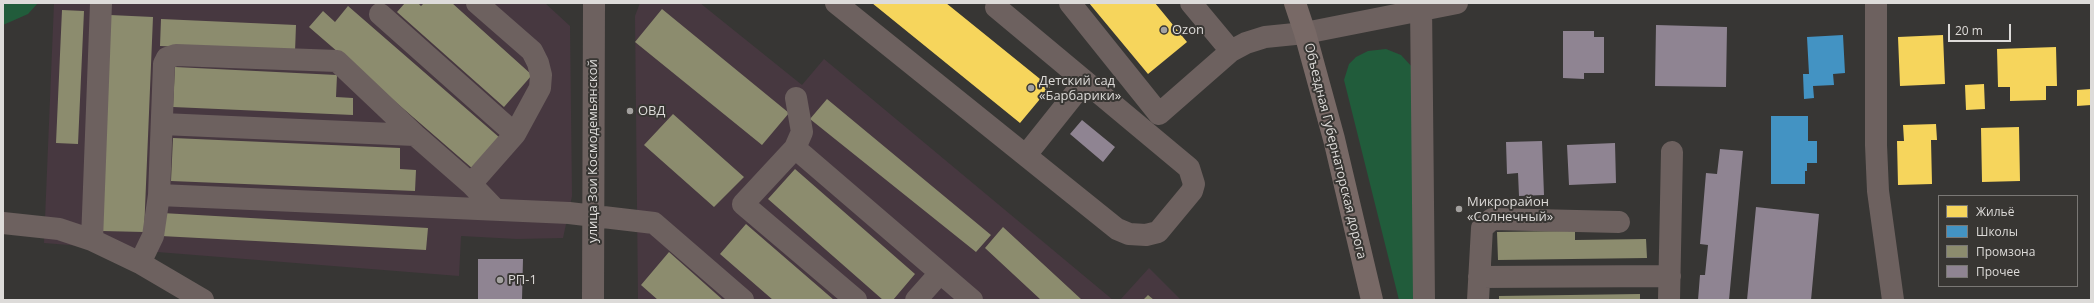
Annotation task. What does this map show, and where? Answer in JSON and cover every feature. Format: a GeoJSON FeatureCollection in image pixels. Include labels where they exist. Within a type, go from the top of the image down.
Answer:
{"type":"FeatureCollection","features":[{"type":"Feature","properties":{"kind":"main road","name":"Объездная Губернаторская дорога"},"geometry":{"type":"LineString","coordinates":[[1295,3],[1305,33],[1334,139],[1372,300]]}},
{"type":"Feature","properties":{"kind":"street"},"geometry":{"type":"LineString","coordinates":[[92,240],[100,3]]}},
{"type":"Feature","properties":{"kind":"street"},"geometry":{"type":"LineString","coordinates":[[471,184],[515,134],[540,88],[541,75],[538,63],[532,51],[477,3]]}},
{"type":"Feature","properties":{"kind":"street","name":"улица Зои Космодемьянской"},"geometry":{"type":"LineString","coordinates":[[593,300],[594,3]]}},
{"type":"Feature","properties":{"kind":"street"},"geometry":{"type":"LineString","coordinates":[[836,3],[1117,229],[1129,234],[1146,235],[1158,232],[1192,191],[1194,184],[1189,168],[1151,122],[1070,3]]}},
{"type":"Feature","properties":{"kind":"street"},"geometry":{"type":"LineString","coordinates":[[1191,3],[1230,51]]}},
{"type":"Feature","properties":{"kind":"street"},"geometry":{"type":"LineString","coordinates":[[1151,122],[1230,51],[1246,43],[1265,37],[1305,33],[1421,6],[1457,3]]}},
{"type":"Feature","properties":{"kind":"street"},"geometry":{"type":"LineString","coordinates":[[1876,3],[1876,145],[1878,192],[1893,300]]}},
{"type":"Feature","properties":{"kind":"street"},"geometry":{"type":"LineString","coordinates":[[996,4],[1085,81],[1151,122]]}},
{"type":"Feature","properties":{"kind":"street"},"geometry":{"type":"LineString","coordinates":[[1421,6],[1424,300]]}},
{"type":"Feature","properties":{"kind":"street"},"geometry":{"type":"LineString","coordinates":[[380,14],[515,134]]}},
{"type":"Feature","properties":{"kind":"street"},"geometry":{"type":"LineString","coordinates":[[140,263],[153,236],[159,195],[164,64],[167,58],[176,55],[337,61],[415,135],[471,184],[495,209]]}},
{"type":"Feature","properties":{"kind":"street"},"geometry":{"type":"LineString","coordinates":[[1026,155],[1085,81]]}},
{"type":"Feature","properties":{"kind":"street"},"geometry":{"type":"LineString","coordinates":[[796,98],[802,132],[796,148],[743,204],[856,300]]}},
{"type":"Feature","properties":{"kind":"street"},"geometry":{"type":"LineString","coordinates":[[162,124],[415,135]]}},
{"type":"Feature","properties":{"kind":"street"},"geometry":{"type":"LineString","coordinates":[[796,148],[972,300]]}},
{"type":"Feature","properties":{"kind":"street"},"geometry":{"type":"LineString","coordinates":[[1669,300],[1672,152]]}},
{"type":"Feature","properties":{"kind":"street"},"geometry":{"type":"LineString","coordinates":[[159,195],[495,209],[593,215],[654,223],[743,300]]}},
{"type":"Feature","properties":{"kind":"street"},"geometry":{"type":"LineString","coordinates":[[1478,300],[1482,228],[1492,219],[1619,222]]}},
{"type":"Feature","properties":{"kind":"street"},"geometry":{"type":"LineString","coordinates":[[3,223],[59,229],[92,240],[140,263],[203,300]]}},
{"type":"Feature","properties":{"kind":"street"},"geometry":{"type":"LineString","coordinates":[[916,300],[940,273]]}},
{"type":"Feature","properties":{"kind":"street"},"geometry":{"type":"LineString","coordinates":[[1479,277],[1670,276]]}},
{"type":"Feature","properties":{"kind":"shaded area"},"geometry":{"type":"Polygon","coordinates":[[[54,3],[545,3],[570,26],[572,196],[563,238],[517,239],[461,236],[459,276],[44,243],[54,3]]]}},
{"type":"Feature","properties":{"kind":"shaded area"},"geometry":{"type":"Polygon","coordinates":[[[640,3],[700,3],[802,85],[824,59],[1113,300],[638,300],[635,16],[640,3]]]}},
{"type":"Feature","properties":{"kind":"shaded area"},"geometry":{"type":"Polygon","coordinates":[[[1149,268],[1181,300],[1120,300],[1149,268]]]}},
{"type":"Feature","properties":{"kind":"green space"},"geometry":{"type":"Polygon","coordinates":[[[3,3],[38,3],[28,14],[3,25],[3,3]]]}},
{"type":"Feature","properties":{"kind":"green space"},"geometry":{"type":"Polygon","coordinates":[[[1386,49],[1401,55],[1414,69],[1416,300],[1399,300],[1344,80],[1349,64],[1356,57],[1368,51],[1386,49]]]}},
{"type":"Feature","properties":{"kind":"building: Жильё"},"geometry":{"type":"Polygon","coordinates":[[[872,3],[946,3],[1050,87],[1020,123],[872,3]]]}},
{"type":"Feature","properties":{"kind":"building: Жильё"},"geometry":{"type":"Polygon","coordinates":[[[1089,3],[1155,3],[1187,42],[1148,74],[1089,3]]]}},
{"type":"Feature","properties":{"kind":"building: Жильё"},"geometry":{"type":"Polygon","coordinates":[[[1943,35],[1945,84],[1900,86],[1898,37],[1943,35]]]}},
{"type":"Feature","properties":{"kind":"building: Жильё"},"geometry":{"type":"Polygon","coordinates":[[[2056,47],[2057,86],[2046,86],[2046,100],[2010,101],[2010,87],[1998,87],[1997,49],[2056,47]]]}},
{"type":"Feature","properties":{"kind":"building: Жильё"},"geometry":{"type":"Polygon","coordinates":[[[1984,84],[1985,109],[1966,110],[1965,85],[1984,84]]]}},
{"type":"Feature","properties":{"kind":"building: Жильё"},"geometry":{"type":"Polygon","coordinates":[[[2091,89],[2091,105],[2077,106],[2077,90],[2091,89]]]}},
{"type":"Feature","properties":{"kind":"building: Жильё"},"geometry":{"type":"Polygon","coordinates":[[[1936,124],[1937,140],[1931,140],[1932,184],[1898,185],[1897,141],[1904,141],[1903,125],[1936,124]]]}},
{"type":"Feature","properties":{"kind":"building: Жильё"},"geometry":{"type":"Polygon","coordinates":[[[2019,127],[2020,181],[1982,182],[1981,128],[2019,127]]]}},
{"type":"Feature","properties":{"kind":"building: Школы"},"geometry":{"type":"Polygon","coordinates":[[[1843,35],[1845,73],[1833,74],[1834,85],[1813,86],[1814,98],[1804,99],[1803,74],[1809,74],[1807,37],[1843,35]]]}},
{"type":"Feature","properties":{"kind":"building: Школы"},"geometry":{"type":"Polygon","coordinates":[[[1771,116],[1808,116],[1808,141],[1817,141],[1817,163],[1807,163],[1807,171],[1805,171],[1805,184],[1771,184],[1771,116]]]}},
{"type":"Feature","properties":{"kind":"building: Промзона"},"geometry":{"type":"Polygon","coordinates":[[[405,3],[418,3],[421,6],[424,3],[452,3],[532,75],[504,107],[397,12],[405,3]]]}},
{"type":"Feature","properties":{"kind":"building: Промзона"},"geometry":{"type":"Polygon","coordinates":[[[348,6],[500,138],[473,169],[309,27],[323,11],[335,22],[348,6]]]}},
{"type":"Feature","properties":{"kind":"building: Промзона"},"geometry":{"type":"Polygon","coordinates":[[[662,9],[789,113],[762,145],[635,42],[662,9]]]}},
{"type":"Feature","properties":{"kind":"building: Промзона"},"geometry":{"type":"Polygon","coordinates":[[[62,10],[84,11],[78,144],[56,143],[62,10]]]}},
{"type":"Feature","properties":{"kind":"building: Промзона"},"geometry":{"type":"Polygon","coordinates":[[[110,15],[153,17],[144,232],[102,231],[110,15]]]}},
{"type":"Feature","properties":{"kind":"building: Промзона"},"geometry":{"type":"Polygon","coordinates":[[[161,19],[296,25],[295,52],[160,46],[161,19]]]}},
{"type":"Feature","properties":{"kind":"building: Промзона"},"geometry":{"type":"Polygon","coordinates":[[[175,67],[337,75],[336,97],[353,98],[353,115],[173,107],[175,67]]]}},
{"type":"Feature","properties":{"kind":"building: Промзона"},"geometry":{"type":"Polygon","coordinates":[[[827,99],[991,235],[976,252],[810,119],[827,99]]]}},
{"type":"Feature","properties":{"kind":"building: Промзона"},"geometry":{"type":"Polygon","coordinates":[[[673,114],[744,177],[714,207],[644,145],[673,114]]]}},
{"type":"Feature","properties":{"kind":"building: Промзона"},"geometry":{"type":"Polygon","coordinates":[[[173,138],[400,148],[400,169],[416,170],[415,191],[171,181],[173,138]]]}},
{"type":"Feature","properties":{"kind":"building: Промзона"},"geometry":{"type":"Polygon","coordinates":[[[795,169],[915,274],[893,300],[883,300],[768,199],[795,169]]]}},
{"type":"Feature","properties":{"kind":"building: Промзона"},"geometry":{"type":"Polygon","coordinates":[[[162,213],[428,228],[426,250],[161,236],[162,213]]]}},
{"type":"Feature","properties":{"kind":"building: Промзона"},"geometry":{"type":"Polygon","coordinates":[[[746,224],[834,300],[773,300],[720,254],[746,224]]]}},
{"type":"Feature","properties":{"kind":"building: Промзона"},"geometry":{"type":"Polygon","coordinates":[[[1003,227],[1082,300],[1041,300],[985,248],[1003,227]]]}},
{"type":"Feature","properties":{"kind":"building: Промзона"},"geometry":{"type":"Polygon","coordinates":[[[1575,231],[1575,240],[1646,239],[1647,258],[1498,260],[1497,232],[1575,231]]]}},
{"type":"Feature","properties":{"kind":"building: Промзона"},"geometry":{"type":"Polygon","coordinates":[[[669,252],[723,300],[658,300],[641,285],[669,252]]]}},
{"type":"Feature","properties":{"kind":"building: Промзона"},"geometry":{"type":"Polygon","coordinates":[[[1640,294],[1640,300],[1499,300],[1499,296],[1640,294]]]}},
{"type":"Feature","properties":{"kind":"building: Промзона"},"geometry":{"type":"Polygon","coordinates":[[[1148,295],[1154,300],[1143,300],[1148,295]]]}},
{"type":"Feature","properties":{"kind":"building: Прочее"},"geometry":{"type":"Polygon","coordinates":[[[1656,25],[1727,27],[1726,87],[1655,86],[1656,25]]]}},
{"type":"Feature","properties":{"kind":"building: Прочее"},"geometry":{"type":"Polygon","coordinates":[[[1563,31],[1594,31],[1594,37],[1604,37],[1604,73],[1584,73],[1584,79],[1563,78],[1563,31]]]}},
{"type":"Feature","properties":{"kind":"building: Прочее"},"geometry":{"type":"Polygon","coordinates":[[[1082,120],[1115,147],[1103,162],[1070,134],[1082,120]]]}},
{"type":"Feature","properties":{"kind":"building: Прочее"},"geometry":{"type":"Polygon","coordinates":[[[1542,141],[1544,195],[1519,196],[1518,173],[1507,174],[1506,142],[1542,141]]]}},
{"type":"Feature","properties":{"kind":"building: Прочее"},"geometry":{"type":"Polygon","coordinates":[[[1615,143],[1616,183],[1569,185],[1567,145],[1615,143]]]}},
{"type":"Feature","properties":{"kind":"building: Прочее"},"geometry":{"type":"Polygon","coordinates":[[[1720,149],[1743,151],[1729,300],[1698,300],[1700,275],[1705,275],[1708,245],[1700,244],[1706,173],[1717,174],[1720,149]]]}},
{"type":"Feature","properties":{"kind":"building: Прочее"},"geometry":{"type":"Polygon","coordinates":[[[1756,207],[1819,214],[1811,300],[1747,300],[1756,207]]]}},
{"type":"Feature","properties":{"kind":"building: Прочее","name":"РП-1"},"geometry":{"type":"Polygon","coordinates":[[[478,259],[523,259],[522,300],[478,300],[478,259]]]}},
{"type":"Feature","properties":{"kind":"place","name":"Ozon"},"geometry":{"type":"Point","coordinates":[1164,30]}},
{"type":"Feature","properties":{"kind":"place","name":"Детский сад «Барбарики»"},"geometry":{"type":"Point","coordinates":[1031,88]}},
{"type":"Feature","properties":{"kind":"place","name":"ОВД"},"geometry":{"type":"Point","coordinates":[630,111]}},
{"type":"Feature","properties":{"kind":"place","name":"Микрорайон «Солнечный»"},"geometry":{"type":"Point","coordinates":[1459,209]}},
{"type":"Feature","properties":{"kind":"place","name":"РП-1"},"geometry":{"type":"Point","coordinates":[500,280]}}]}
